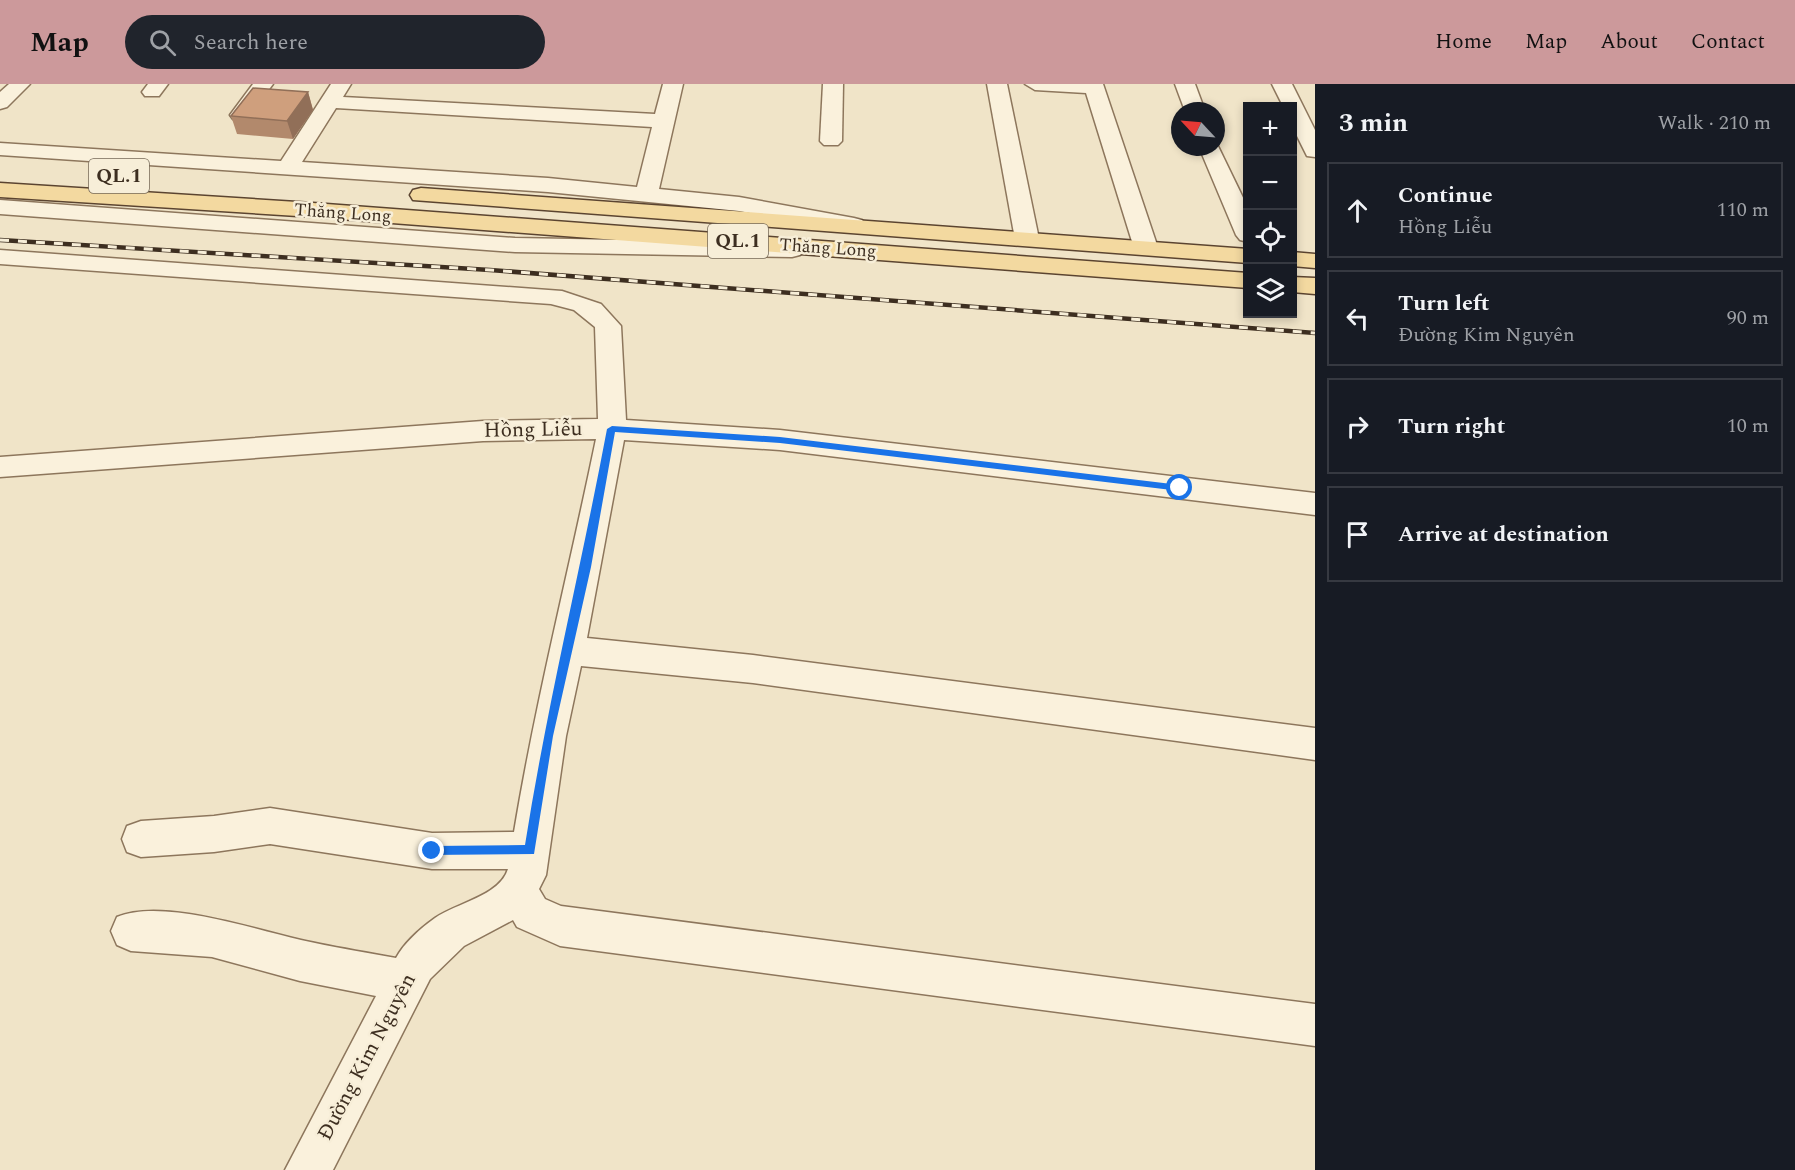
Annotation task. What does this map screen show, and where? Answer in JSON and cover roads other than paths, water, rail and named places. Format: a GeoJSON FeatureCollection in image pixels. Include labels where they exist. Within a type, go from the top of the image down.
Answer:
{"type":"FeatureCollection","features":[{"type":"Feature","properties":{"kind":"main road","name":"QL.1"},"geometry":{"type":"LineString","coordinates":[[0,169],[234,194]]}},
{"type":"Feature","properties":{"kind":"main road"},"geometry":{"type":"LineString","coordinates":[[0,190],[234,194]]}},
{"type":"Feature","properties":{"kind":"main road","name":"Thăng Long"},"geometry":{"type":"LineString","coordinates":[[234,194],[854,225],[1243,256]]}},
{"type":"Feature","properties":{"kind":"main road","name":"Thăng Long"},"geometry":{"type":"LineString","coordinates":[[234,194],[854,249],[1243,280]]}},
{"type":"Feature","properties":{"kind":"main road"},"geometry":{"type":"LineString","coordinates":[[1297,259],[1315,261]]}},
{"type":"Feature","properties":{"kind":"main road"},"geometry":{"type":"LineString","coordinates":[[1297,284],[1315,286]]}},
{"type":"Feature","properties":{"kind":"street"},"geometry":{"type":"LineString","coordinates":[[0,104],[20,84]]}},
{"type":"Feature","properties":{"kind":"street"},"geometry":{"type":"LineString","coordinates":[[240,115],[263,84]]}},
{"type":"Feature","properties":{"kind":"street"},"geometry":{"type":"LineString","coordinates":[[288,167],[341,84]]}},
{"type":"Feature","properties":{"kind":"street"},"geometry":{"type":"LineString","coordinates":[[646,195],[673,84]]}},
{"type":"Feature","properties":{"kind":"street"},"geometry":{"type":"LineString","coordinates":[[831,141],[833,84]]}},
{"type":"Feature","properties":{"kind":"street"},"geometry":{"type":"LineString","coordinates":[[997,84],[1027,239]]}},
{"type":"Feature","properties":{"kind":"street"},"geometry":{"type":"LineString","coordinates":[[1035,84],[1094,85],[1146,248]]}},
{"type":"Feature","properties":{"kind":"street"},"geometry":{"type":"LineString","coordinates":[[1185,84],[1192,102]]}},
{"type":"Feature","properties":{"kind":"street"},"geometry":{"type":"LineString","coordinates":[[1282,84],[1315,151]]}},
{"type":"Feature","properties":{"kind":"street"},"geometry":{"type":"LineString","coordinates":[[329,102],[664,121]]}},
{"type":"Feature","properties":{"kind":"street"},"geometry":{"type":"LineString","coordinates":[[0,149],[485,179],[739,204],[854,225]]}},
{"type":"Feature","properties":{"kind":"street"},"geometry":{"type":"LineString","coordinates":[[1214,156],[1243,223]]}},
{"type":"Feature","properties":{"kind":"street"},"geometry":{"type":"LineString","coordinates":[[3,217],[147,216],[524,245],[652,250],[854,249]]}},
{"type":"Feature","properties":{"kind":"street"},"geometry":{"type":"LineString","coordinates":[[0,257],[489,290],[570,300],[593,308],[608,326],[612,429],[586,567],[548,736],[526,875],[518,891],[531,913],[560,926],[850,962],[1315,1025]]}},
{"type":"Feature","properties":{"kind":"street","name":"Hồng Liễu"},"geometry":{"type":"LineString","coordinates":[[0,467],[483,431],[612,429],[791,441],[1315,504]]}},
{"type":"Feature","properties":{"kind":"street"},"geometry":{"type":"LineString","coordinates":[[567,650],[753,669],[1315,744]]}},
{"type":"Feature","properties":{"kind":"street"},"geometry":{"type":"LineString","coordinates":[[141,839],[214,834],[270,826],[432,851],[530,850]]}},
{"type":"Feature","properties":{"kind":"street","name":"Đường Kim Nguyên"},"geometry":{"type":"LineString","coordinates":[[308,1170],[405,981],[431,948],[450,932],[506,902],[518,891]]}},
{"type":"Feature","properties":{"kind":"street"},"geometry":{"type":"LineString","coordinates":[[131,931],[212,937],[300,960],[405,981]]}},
{"type":"Feature","properties":{"kind":"railway"},"geometry":{"type":"LineString","coordinates":[[0,240],[490,270],[1315,333]]}}]}
